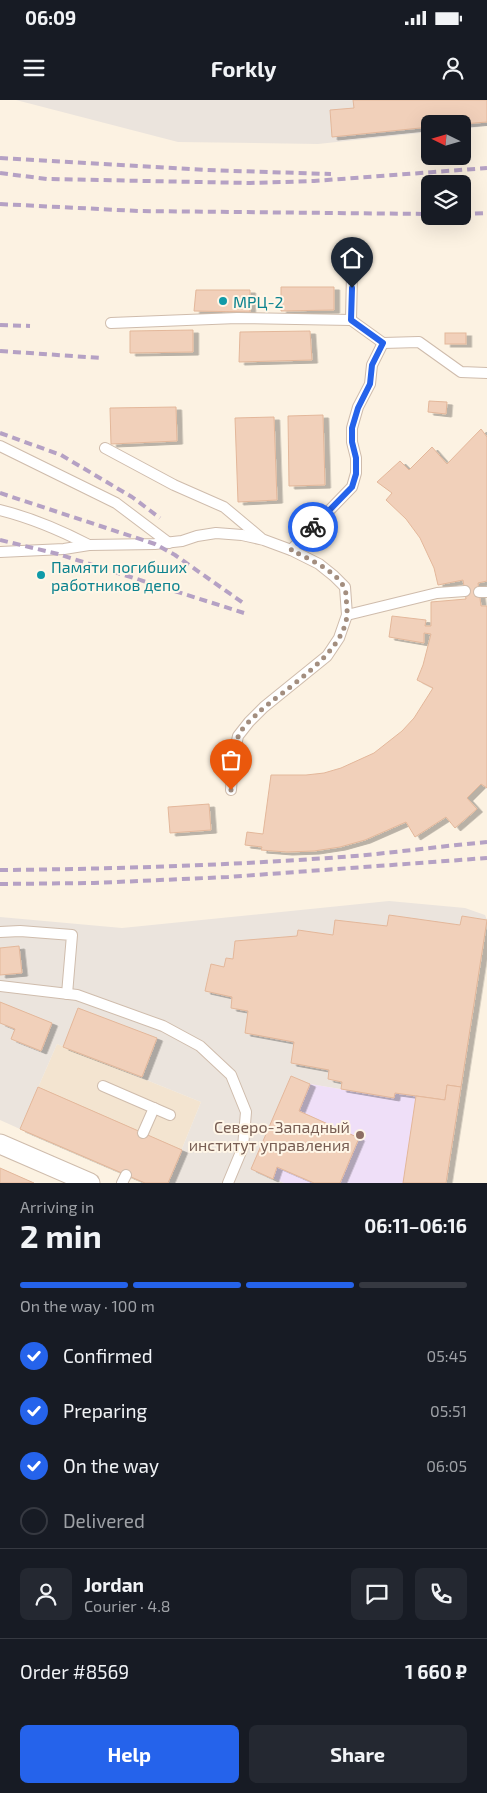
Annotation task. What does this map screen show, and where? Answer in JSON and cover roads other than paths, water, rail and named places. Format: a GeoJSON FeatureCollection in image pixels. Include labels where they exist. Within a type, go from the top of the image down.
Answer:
{"type":"FeatureCollection","features":[{"type":"Feature","properties":{"kind":"street"},"geometry":{"type":"LineString","coordinates":[[0,1144],[90,1183]]}},
{"type":"Feature","properties":{"kind":"lane"},"geometry":{"type":"LineString","coordinates":[[351,320],[352,274]]}},
{"type":"Feature","properties":{"kind":"lane"},"geometry":{"type":"LineString","coordinates":[[112,323],[237,318],[351,320],[383,343],[419,342],[461,372],[487,373]]}},
{"type":"Feature","properties":{"kind":"lane"},"geometry":{"type":"LineString","coordinates":[[291,550],[352,487],[356,474],[356,458],[352,442],[352,428],[358,408],[370,384],[372,365],[383,343]]}},
{"type":"Feature","properties":{"kind":"lane"},"geometry":{"type":"LineString","coordinates":[[0,446],[116,503],[169,543]]}},
{"type":"Feature","properties":{"kind":"lane"},"geometry":{"type":"LineString","coordinates":[[105,448],[174,485],[224,507],[264,540]]}},
{"type":"Feature","properties":{"kind":"lane"},"geometry":{"type":"LineString","coordinates":[[0,510],[57,528],[89,545]]}},
{"type":"Feature","properties":{"kind":"lane"},"geometry":{"type":"LineString","coordinates":[[0,552],[89,545],[169,543],[216,533],[242,535],[264,540],[291,550],[318,564],[345,587],[347,615],[339,638],[327,656],[264,707],[238,736],[233,760],[231,790]]}},
{"type":"Feature","properties":{"kind":"lane"},"geometry":{"type":"LineString","coordinates":[[347,615],[437,593],[464,591]]}},
{"type":"Feature","properties":{"kind":"lane"},"geometry":{"type":"LineString","coordinates":[[0,932],[20,931],[72,935],[66,994]]}},
{"type":"Feature","properties":{"kind":"lane"},"geometry":{"type":"LineString","coordinates":[[0,986],[77,995],[163,1026],[200,1046],[231,1075],[246,1112],[243,1147],[228,1183]]}},
{"type":"Feature","properties":{"kind":"lane"},"geometry":{"type":"LineString","coordinates":[[103,1086],[170,1115]]}},
{"type":"Feature","properties":{"kind":"lane"},"geometry":{"type":"LineString","coordinates":[[143,1133],[154,1108]]}},
{"type":"Feature","properties":{"kind":"railway"},"geometry":{"type":"LineString","coordinates":[[0,158],[206,170],[331,174]]}},
{"type":"Feature","properties":{"kind":"railway"},"geometry":{"type":"LineString","coordinates":[[0,173],[47,179],[250,183],[314,181],[487,168]]}},
{"type":"Feature","properties":{"kind":"railway"},"geometry":{"type":"LineString","coordinates":[[0,204],[138,211],[421,214]]}},
{"type":"Feature","properties":{"kind":"railway"},"geometry":{"type":"LineString","coordinates":[[471,214],[487,213]]}},
{"type":"Feature","properties":{"kind":"railway"},"geometry":{"type":"LineString","coordinates":[[0,325],[30,326]]}},
{"type":"Feature","properties":{"kind":"railway"},"geometry":{"type":"LineString","coordinates":[[0,351],[101,358]]}},
{"type":"Feature","properties":{"kind":"railway"},"geometry":{"type":"LineString","coordinates":[[0,433],[61,455],[132,497],[160,518]]}},
{"type":"Feature","properties":{"kind":"railway"},"geometry":{"type":"LineString","coordinates":[[0,493],[155,544],[175,555],[246,605]]}},
{"type":"Feature","properties":{"kind":"railway"},"geometry":{"type":"LineString","coordinates":[[0,540],[58,554],[244,613]]}},
{"type":"Feature","properties":{"kind":"railway"},"geometry":{"type":"LineString","coordinates":[[0,870],[134,868],[266,862],[355,856],[487,842]]}},
{"type":"Feature","properties":{"kind":"railway"},"geometry":{"type":"LineString","coordinates":[[0,884],[94,883],[228,877],[487,858]]}},
{"type":"Feature","properties":{"kind":"place","name":"МРЦ-2"},"geometry":{"type":"Point","coordinates":[223,301]}},
{"type":"Feature","properties":{"kind":"place","name":"Памяти погибших работников депо"},"geometry":{"type":"Point","coordinates":[41,575]}},
{"type":"Feature","properties":{"kind":"place","name":"Северо-Западный институт управления"},"geometry":{"type":"Point","coordinates":[360,1135]}}]}
